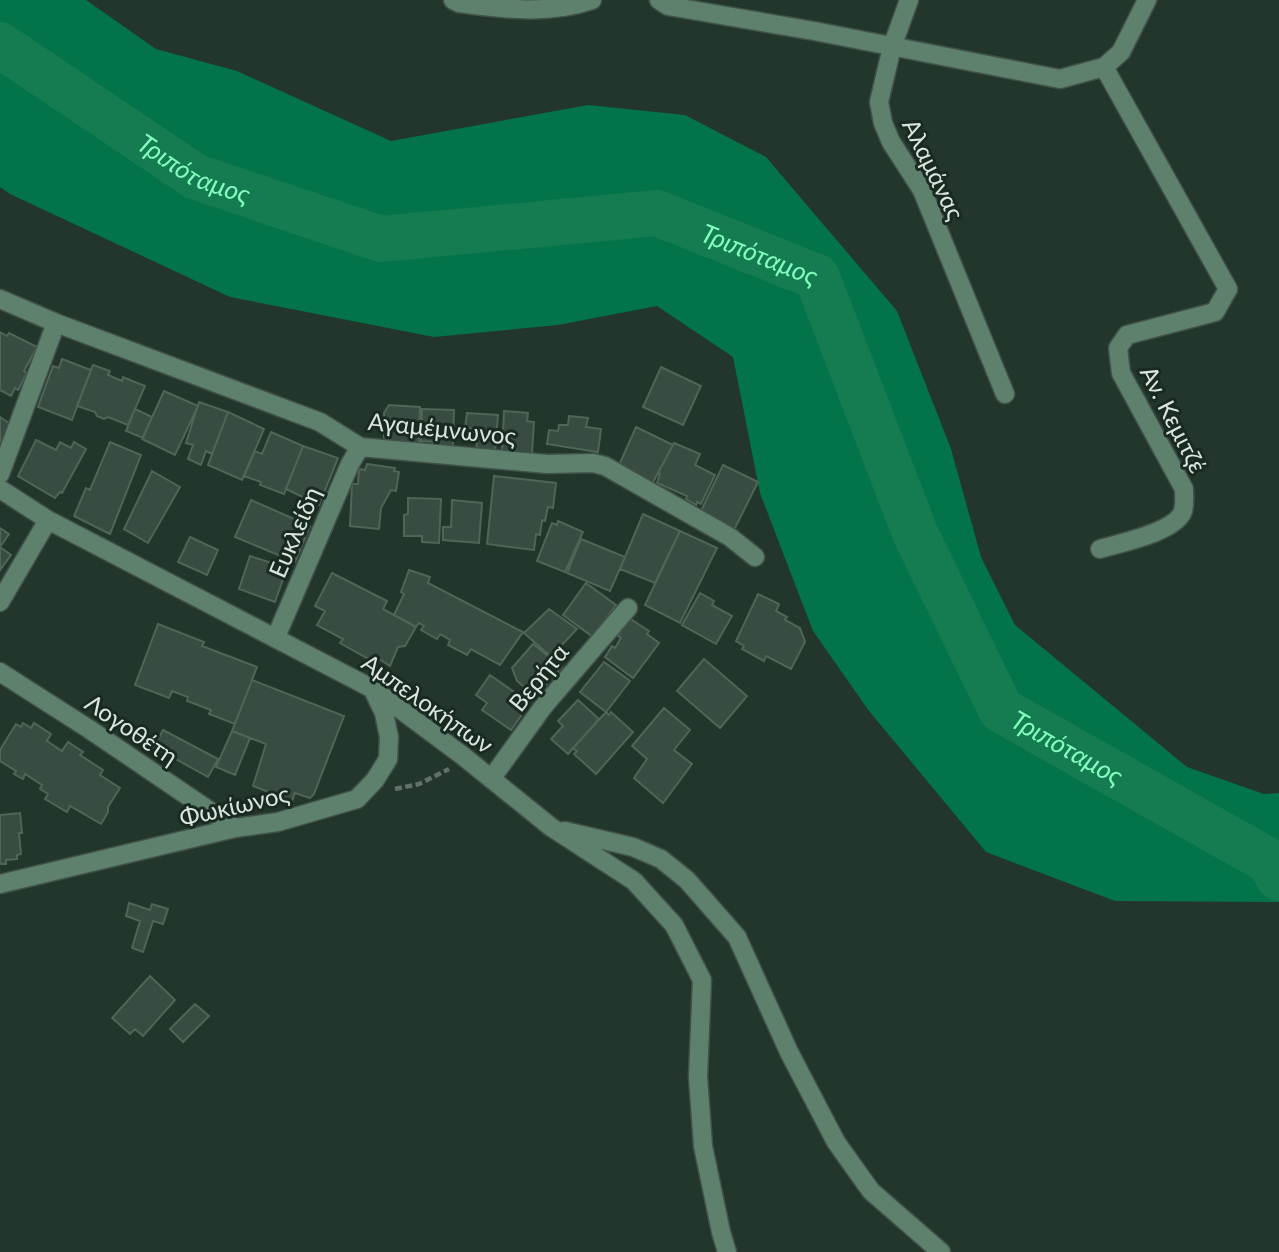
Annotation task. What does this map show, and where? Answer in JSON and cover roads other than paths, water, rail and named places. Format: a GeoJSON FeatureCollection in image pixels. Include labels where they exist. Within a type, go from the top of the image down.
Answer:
{"type":"FeatureCollection","features":[{"type":"Feature","properties":{"kind":"street"},"geometry":{"type":"LineString","coordinates":[[453,0],[513,10],[575,6],[592,0]]}},
{"type":"Feature","properties":{"kind":"street"},"geometry":{"type":"LineString","coordinates":[[659,0],[668,6],[1060,79],[1104,68],[1121,52],[1147,0]]}},
{"type":"Feature","properties":{"kind":"street","name":"Αλαμάνας"},"geometry":{"type":"LineString","coordinates":[[909,0],[892,47],[879,102],[883,123],[891,142],[922,190],[1005,394]]}},
{"type":"Feature","properties":{"kind":"street","name":"Αν. Κεμιτζέ"},"geometry":{"type":"LineString","coordinates":[[1100,549],[1156,532],[1180,518],[1184,509],[1184,489],[1121,373],[1118,348],[1127,335],[1215,312],[1228,289],[1104,68]]}},
{"type":"Feature","properties":{"kind":"street","name":"Αγαμέμνωνος"},"geometry":{"type":"LineString","coordinates":[[0,299],[56,324],[320,422],[360,447],[547,464],[599,464],[730,537],[755,557]]}},
{"type":"Feature","properties":{"kind":"street"},"geometry":{"type":"LineString","coordinates":[[0,474],[56,324]]}},
{"type":"Feature","properties":{"kind":"street","name":"Ευκλείδη"},"geometry":{"type":"LineString","coordinates":[[276,637],[349,464],[360,447]]}},
{"type":"Feature","properties":{"kind":"street","name":"Αμπελοκήπων"},"geometry":{"type":"LineString","coordinates":[[0,489],[48,520],[373,689],[463,756],[551,827],[634,881],[674,925],[702,980],[698,1077],[703,1146],[727,1252]]}},
{"type":"Feature","properties":{"kind":"street"},"geometry":{"type":"LineString","coordinates":[[0,602],[48,520]]}},
{"type":"Feature","properties":{"kind":"street","name":"Βερήτα"},"geometry":{"type":"LineString","coordinates":[[491,779],[543,707],[628,608]]}},
{"type":"Feature","properties":{"kind":"street","name":"Λογοθέτη"},"geometry":{"type":"LineString","coordinates":[[0,672],[235,828]]}},
{"type":"Feature","properties":{"kind":"street","name":"Φωκίωνος"},"geometry":{"type":"LineString","coordinates":[[0,884],[235,828],[278,822],[357,799],[375,780],[388,759],[389,737],[384,713],[373,689]]}},
{"type":"Feature","properties":{"kind":"street"},"geometry":{"type":"LineString","coordinates":[[551,827],[634,847],[661,859],[687,880],[737,937],[789,1052],[836,1142],[871,1192],[940,1252]]}},
{"type":"Feature","properties":{"kind":"waterway","name":"Τριπόταμος"},"geometry":{"type":"LineString","coordinates":[[0,45],[196,177],[381,239],[657,213],[817,277],[915,533],[1001,710],[1269,861],[1279,878]]}}]}
